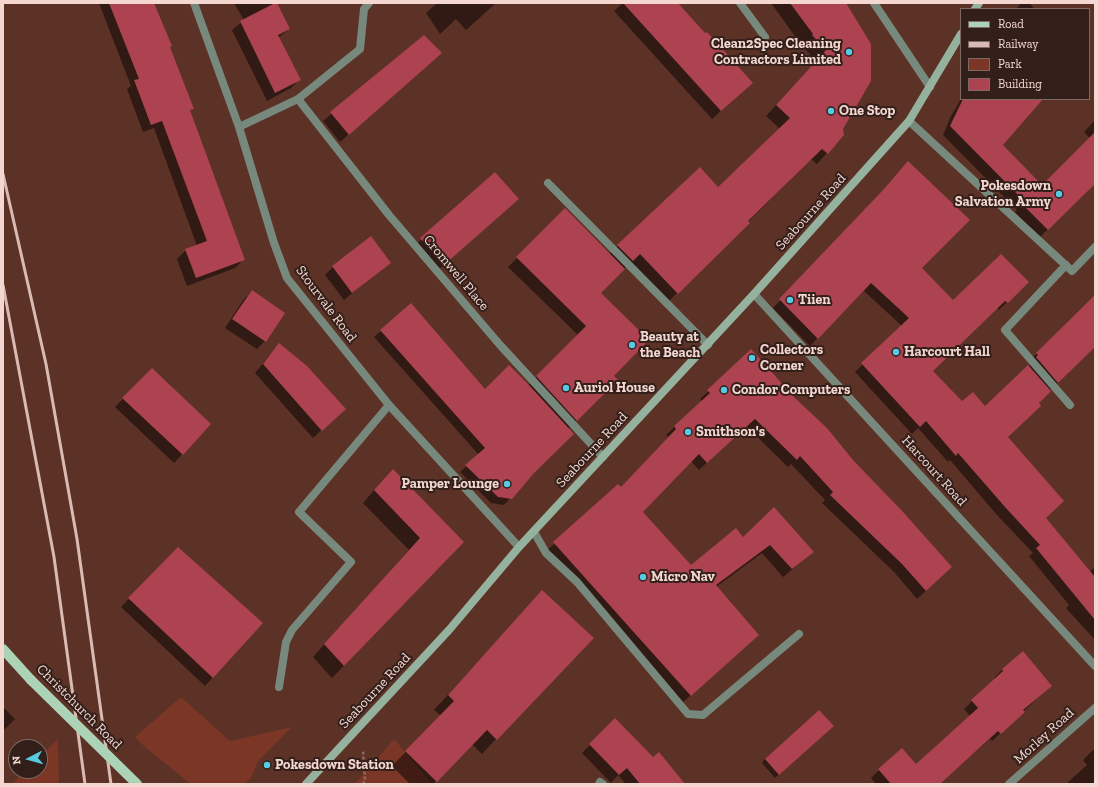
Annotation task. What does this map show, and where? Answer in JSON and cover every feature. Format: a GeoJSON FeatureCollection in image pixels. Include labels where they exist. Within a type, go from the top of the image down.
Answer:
{"type":"FeatureCollection","features":[{"type":"Feature","properties":{"kind":"main road","name":"Christchurch Road"},"geometry":{"type":"LineString","coordinates":[[3,649],[31,680],[137,784]]}},
{"type":"Feature","properties":{"kind":"street","name":"Stourvale Road"},"geometry":{"type":"LineString","coordinates":[[194,3],[239,127],[274,243],[287,278],[389,405],[519,548]]}},
{"type":"Feature","properties":{"kind":"street"},"geometry":{"type":"LineString","coordinates":[[740,3],[765,37]]}},
{"type":"Feature","properties":{"kind":"street"},"geometry":{"type":"LineString","coordinates":[[874,3],[930,86]]}},
{"type":"Feature","properties":{"kind":"street"},"geometry":{"type":"LineString","coordinates":[[239,127],[298,99],[360,49],[364,5]]}},
{"type":"Feature","properties":{"kind":"street","name":"Seabourne Road"},"geometry":{"type":"LineString","coordinates":[[306,784],[449,630],[519,548],[708,345],[909,121],[960,36]]}},
{"type":"Feature","properties":{"kind":"street","name":"Cromwell Place"},"geometry":{"type":"LineString","coordinates":[[298,99],[390,215],[500,345],[603,457]]}},
{"type":"Feature","properties":{"kind":"street"},"geometry":{"type":"LineString","coordinates":[[909,121],[1072,271],[1095,247]]}},
{"type":"Feature","properties":{"kind":"street"},"geometry":{"type":"LineString","coordinates":[[548,183],[708,345]]}},
{"type":"Feature","properties":{"kind":"street"},"geometry":{"type":"LineString","coordinates":[[1066,265],[1005,330],[1070,405]]}},
{"type":"Feature","properties":{"kind":"street","name":"Harcourt Road"},"geometry":{"type":"LineString","coordinates":[[754,294],[1095,666]]}},
{"type":"Feature","properties":{"kind":"street"},"geometry":{"type":"LineString","coordinates":[[279,687],[283,657],[292,630],[351,562],[299,512],[389,405]]}},
{"type":"Feature","properties":{"kind":"street"},"geometry":{"type":"LineString","coordinates":[[534,532],[546,553],[577,582],[688,714],[704,715],[799,634]]}},
{"type":"Feature","properties":{"kind":"street","name":"Morley Road"},"geometry":{"type":"LineString","coordinates":[[1009,784],[1095,708]]}},
{"type":"Feature","properties":{"kind":"street"},"geometry":{"type":"LineString","coordinates":[[599,784],[600,782],[603,784]]}},
{"type":"Feature","properties":{"kind":"path"},"geometry":{"type":"LineString","coordinates":[[362,724],[365,780],[363,784]]}},
{"type":"Feature","properties":{"kind":"green space"},"geometry":{"type":"Polygon","coordinates":[[[181,697],[230,741],[292,727],[258,761],[251,778],[244,784],[191,784],[146,748],[135,737],[181,697]]]}},
{"type":"Feature","properties":{"kind":"green space"},"geometry":{"type":"Polygon","coordinates":[[[58,739],[59,784],[12,784],[17,779],[48,779],[48,748],[58,739]]]}},
{"type":"Feature","properties":{"kind":"green space"},"geometry":{"type":"Polygon","coordinates":[[[394,739],[432,784],[355,784],[394,739]]]}},
{"type":"Feature","properties":{"kind":"building"},"geometry":{"type":"Polygon","coordinates":[[[109,3],[154,3],[172,46],[170,47],[194,109],[190,110],[245,260],[196,278],[185,249],[207,241],[162,121],[151,125],[134,80],[139,79],[109,3]]]}},
{"type":"Feature","properties":{"kind":"building"},"geometry":{"type":"Polygon","coordinates":[[[277,3],[290,29],[278,35],[301,80],[275,93],[240,21],[277,3]]]}},
{"type":"Feature","properties":{"kind":"building"},"geometry":{"type":"Polygon","coordinates":[[[623,3],[678,3],[705,33],[707,32],[753,83],[721,111],[623,3]]]}},
{"type":"Feature","properties":{"kind":"building"},"geometry":{"type":"Polygon","coordinates":[[[790,3],[846,3],[871,44],[871,81],[843,129],[844,135],[828,154],[822,149],[748,221],[750,223],[678,294],[640,254],[633,261],[617,245],[700,167],[718,187],[790,118],[776,105],[826,50],[812,35],[813,34],[790,3]]]}},
{"type":"Feature","properties":{"kind":"building"},"geometry":{"type":"Polygon","coordinates":[[[424,35],[442,53],[349,135],[330,112],[424,35]]]}},
{"type":"Feature","properties":{"kind":"building"},"geometry":{"type":"Polygon","coordinates":[[[963,100],[1042,100],[1003,145],[1042,185],[1095,132],[1095,184],[1048,230],[1022,204],[1024,201],[950,126],[963,100]]]}},
{"type":"Feature","properties":{"kind":"building"},"geometry":{"type":"Polygon","coordinates":[[[908,161],[970,220],[922,268],[953,300],[1001,254],[1029,282],[1008,303],[1005,301],[933,371],[962,401],[973,392],[985,406],[1028,365],[1051,391],[1039,403],[1041,406],[1008,437],[1064,501],[1046,518],[1095,577],[1095,620],[1036,548],[1040,545],[958,453],[956,456],[926,421],[920,427],[861,363],[909,318],[871,283],[818,339],[779,299],[884,189],[908,161]]]}},
{"type":"Feature","properties":{"kind":"building"},"geometry":{"type":"Polygon","coordinates":[[[495,172],[519,199],[444,265],[420,238],[495,172]]]}},
{"type":"Feature","properties":{"kind":"building"},"geometry":{"type":"Polygon","coordinates":[[[565,208],[625,269],[601,293],[649,340],[614,376],[618,380],[577,421],[536,376],[586,326],[516,257],[565,208]]]}},
{"type":"Feature","properties":{"kind":"building"},"geometry":{"type":"Polygon","coordinates":[[[371,236],[391,263],[352,293],[332,266],[371,236]]]}},
{"type":"Feature","properties":{"kind":"building"},"geometry":{"type":"Polygon","coordinates":[[[252,290],[285,313],[266,342],[232,319],[252,290]]]}},
{"type":"Feature","properties":{"kind":"building"},"geometry":{"type":"Polygon","coordinates":[[[1095,295],[1095,347],[1058,383],[1036,357],[1038,355],[1036,353],[1095,295]]]}},
{"type":"Feature","properties":{"kind":"building"},"geometry":{"type":"Polygon","coordinates":[[[411,303],[485,389],[509,365],[574,434],[534,473],[512,499],[498,497],[465,465],[485,448],[380,330],[411,303]]]}},
{"type":"Feature","properties":{"kind":"building"},"geometry":{"type":"Polygon","coordinates":[[[279,343],[307,366],[346,409],[322,431],[263,364],[279,343]]]}},
{"type":"Feature","properties":{"kind":"building"},"geometry":{"type":"Polygon","coordinates":[[[751,349],[795,398],[827,428],[853,460],[904,513],[952,567],[926,591],[902,564],[830,495],[833,492],[800,456],[797,460],[755,419],[707,463],[699,454],[643,512],[691,565],[736,528],[743,537],[774,507],[814,552],[792,569],[770,545],[716,585],[759,635],[691,696],[553,542],[618,484],[621,487],[676,429],[674,426],[710,393],[707,390],[751,349]]]}},
{"type":"Feature","properties":{"kind":"building"},"geometry":{"type":"Polygon","coordinates":[[[152,368],[211,424],[183,455],[122,398],[152,368]]]}},
{"type":"Feature","properties":{"kind":"building"},"geometry":{"type":"Polygon","coordinates":[[[393,469],[464,542],[344,666],[324,644],[420,538],[374,490],[393,469]]]}},
{"type":"Feature","properties":{"kind":"building"},"geometry":{"type":"Polygon","coordinates":[[[178,547],[263,623],[213,678],[128,598],[178,547]]]}},
{"type":"Feature","properties":{"kind":"building"},"geometry":{"type":"Polygon","coordinates":[[[542,590],[594,638],[497,740],[487,730],[437,782],[405,751],[454,701],[448,695],[542,590]]]}},
{"type":"Feature","properties":{"kind":"building"},"geometry":{"type":"Polygon","coordinates":[[[1023,651],[1052,686],[1023,710],[1025,712],[1001,734],[998,731],[940,784],[891,784],[878,769],[902,748],[916,764],[978,708],[971,700],[1003,671],[1002,669],[1023,651]]]}},
{"type":"Feature","properties":{"kind":"building"},"geometry":{"type":"Polygon","coordinates":[[[819,710],[834,726],[779,775],[765,759],[819,710]]]}},
{"type":"Feature","properties":{"kind":"building"},"geometry":{"type":"Polygon","coordinates":[[[615,718],[653,757],[659,752],[685,784],[640,784],[627,768],[619,775],[589,744],[615,718]]]}},
{"type":"Feature","properties":{"kind":"railway"},"geometry":{"type":"LineString","coordinates":[[3,174],[46,364],[77,539],[111,784]]}},
{"type":"Feature","properties":{"kind":"railway"},"geometry":{"type":"LineString","coordinates":[[3,285],[54,557],[85,784]]}},
{"type":"Feature","properties":{"kind":"place","name":"Clean2Spec Cleaning Contractors Limited"},"geometry":{"type":"Point","coordinates":[849,52]}},
{"type":"Feature","properties":{"kind":"place","name":"One Stop"},"geometry":{"type":"Point","coordinates":[831,111]}},
{"type":"Feature","properties":{"kind":"place","name":"Pokesdown Salvation Army"},"geometry":{"type":"Point","coordinates":[1059,194]}},
{"type":"Feature","properties":{"kind":"place","name":"Tiien"},"geometry":{"type":"Point","coordinates":[790,300]}},
{"type":"Feature","properties":{"kind":"place","name":"Beauty at the Beach"},"geometry":{"type":"Point","coordinates":[632,345]}},
{"type":"Feature","properties":{"kind":"place","name":"Harcourt Hall"},"geometry":{"type":"Point","coordinates":[896,352]}},
{"type":"Feature","properties":{"kind":"place","name":"Collectors Corner"},"geometry":{"type":"Point","coordinates":[752,358]}},
{"type":"Feature","properties":{"kind":"place","name":"Auriol House"},"geometry":{"type":"Point","coordinates":[566,388]}},
{"type":"Feature","properties":{"kind":"place","name":"Condor Computers"},"geometry":{"type":"Point","coordinates":[724,390]}},
{"type":"Feature","properties":{"kind":"place","name":"Smithson's"},"geometry":{"type":"Point","coordinates":[688,432]}},
{"type":"Feature","properties":{"kind":"place","name":"Pamper Lounge"},"geometry":{"type":"Point","coordinates":[507,484]}},
{"type":"Feature","properties":{"kind":"place","name":"Micro Nav"},"geometry":{"type":"Point","coordinates":[643,577]}},
{"type":"Feature","properties":{"kind":"place","name":"Pokesdown Station"},"geometry":{"type":"Point","coordinates":[267,765]}}]}
